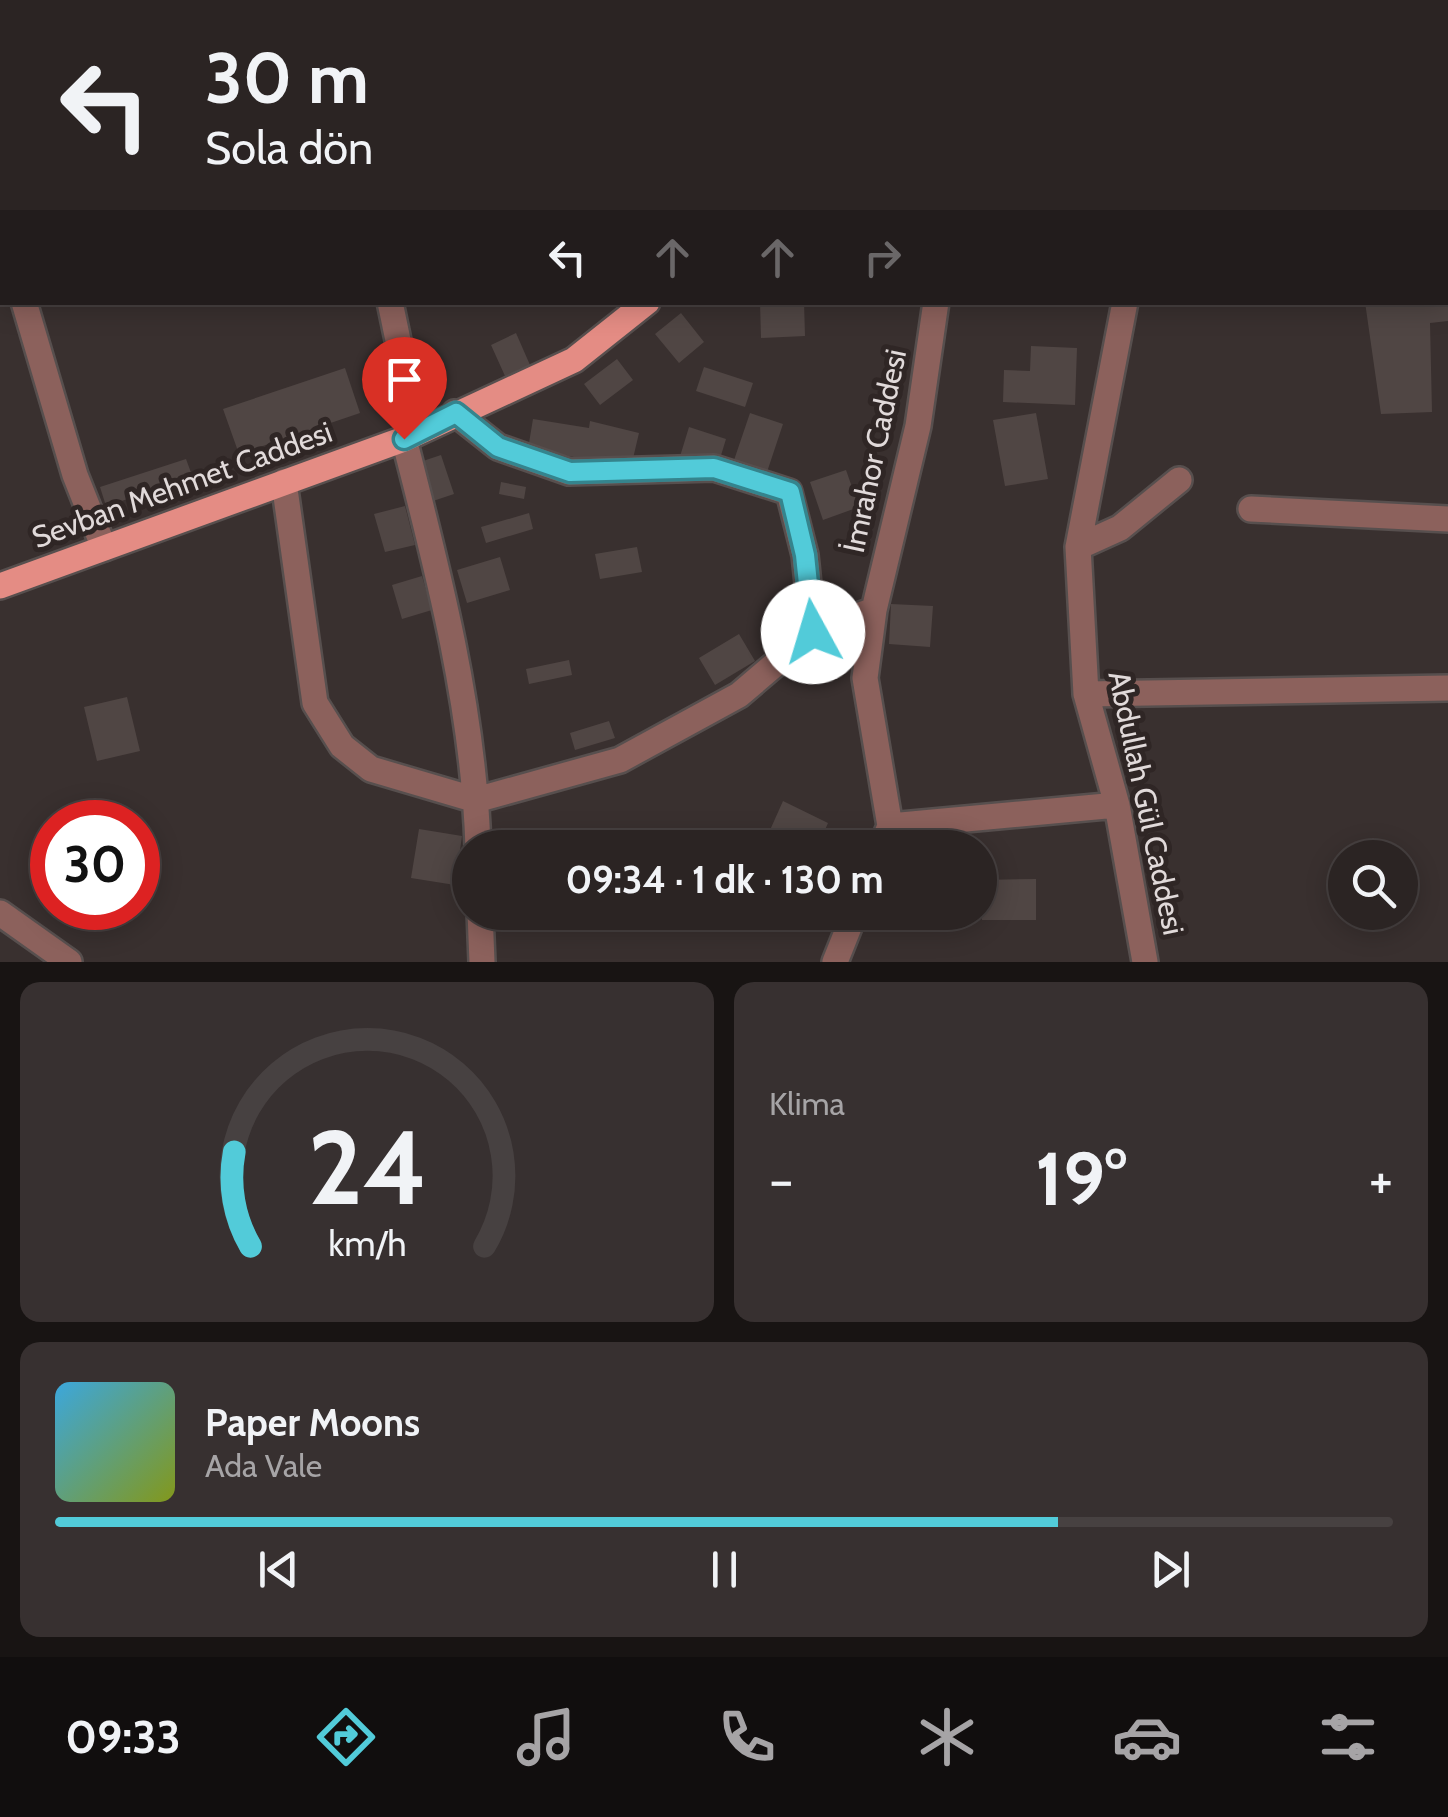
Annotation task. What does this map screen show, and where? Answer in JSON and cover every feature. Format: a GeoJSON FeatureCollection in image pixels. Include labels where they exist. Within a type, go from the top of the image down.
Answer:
{"type":"FeatureCollection","features":[{"type":"Feature","properties":{"kind":"main road","name":"Sevban Mehmet Caddesi"},"geometry":{"type":"LineString","coordinates":[[0,586],[410,435],[574,360],[643,305]]}},
{"type":"Feature","properties":{"kind":"street"},"geometry":{"type":"LineString","coordinates":[[25,305],[75,475],[104,548]]}},
{"type":"Feature","properties":{"kind":"street"},"geometry":{"type":"LineString","coordinates":[[390,305],[476,800],[477,830]]}},
{"type":"Feature","properties":{"kind":"street","name":"İmrahor Caddesi"},"geometry":{"type":"LineString","coordinates":[[884,830],[865,678],[874,610],[918,426],[936,305]]}},
{"type":"Feature","properties":{"kind":"street","name":"Abdullah Gül Caddesi"},"geometry":{"type":"LineString","coordinates":[[1124,305],[1078,546],[1086,694],[1117,805],[1145,962]]}},
{"type":"Feature","properties":{"kind":"street"},"geometry":{"type":"LineString","coordinates":[[456,413],[498,447],[570,472],[714,468],[790,492],[805,555],[813,632]]}},
{"type":"Feature","properties":{"kind":"street"},"geometry":{"type":"LineString","coordinates":[[1078,546],[1120,528],[1178,480]]}},
{"type":"Feature","properties":{"kind":"street"},"geometry":{"type":"LineString","coordinates":[[284,482],[315,703],[322,719],[342,746],[371,768],[476,800],[620,760],[739,695],[813,632],[874,610]]}},
{"type":"Feature","properties":{"kind":"street"},"geometry":{"type":"LineString","coordinates":[[1251,509],[1448,519]]}},
{"type":"Feature","properties":{"kind":"street"},"geometry":{"type":"LineString","coordinates":[[1086,694],[1448,688]]}},
{"type":"Feature","properties":{"kind":"street"},"geometry":{"type":"LineString","coordinates":[[936,830],[1117,805]]}},
{"type":"Feature","properties":{"kind":"street"},"geometry":{"type":"LineString","coordinates":[[0,913],[69,962]]}},
{"type":"Feature","properties":{"kind":"street"},"geometry":{"type":"LineString","coordinates":[[481,930],[482,962]]}},
{"type":"Feature","properties":{"kind":"street"},"geometry":{"type":"LineString","coordinates":[[835,962],[848,930]]}},
{"type":"Feature","properties":{"kind":"building"},"geometry":{"type":"Polygon","coordinates":[[[760,305],[804,305],[805,336],[761,338],[760,305]]]}},
{"type":"Feature","properties":{"kind":"building"},"geometry":{"type":"Polygon","coordinates":[[[1365,305],[1448,305],[1448,321],[1430,323],[1432,412],[1381,414],[1365,305]]]}},
{"type":"Feature","properties":{"kind":"building"},"geometry":{"type":"Polygon","coordinates":[[[681,313],[704,342],[679,363],[655,334],[681,313]]]}},
{"type":"Feature","properties":{"kind":"building"},"geometry":{"type":"Polygon","coordinates":[[[516,333],[530,365],[505,376],[491,345],[516,333]]]}},
{"type":"Feature","properties":{"kind":"building"},"geometry":{"type":"Polygon","coordinates":[[[1031,346],[1077,348],[1075,405],[1003,402],[1004,370],[1030,371],[1031,346]]]}},
{"type":"Feature","properties":{"kind":"building"},"geometry":{"type":"Polygon","coordinates":[[[617,359],[633,380],[600,405],[584,384],[617,359]]]}},
{"type":"Feature","properties":{"kind":"building"},"geometry":{"type":"Polygon","coordinates":[[[704,367],[753,383],[745,407],[696,391],[704,367]]]}},
{"type":"Feature","properties":{"kind":"building"},"geometry":{"type":"Polygon","coordinates":[[[345,368],[360,413],[239,454],[223,409],[345,368]]]}},
{"type":"Feature","properties":{"kind":"building"},"geometry":{"type":"Polygon","coordinates":[[[750,413],[783,424],[764,481],[731,469],[750,413]]]}},
{"type":"Feature","properties":{"kind":"building"},"geometry":{"type":"Polygon","coordinates":[[[1036,413],[1048,479],[1005,486],[993,420],[1036,413]]]}},
{"type":"Feature","properties":{"kind":"building"},"geometry":{"type":"Polygon","coordinates":[[[533,419],[589,428],[590,421],[639,433],[631,467],[528,449],[533,419]]]}},
{"type":"Feature","properties":{"kind":"building"},"geometry":{"type":"Polygon","coordinates":[[[689,427],[726,439],[715,475],[678,463],[689,427]]]}},
{"type":"Feature","properties":{"kind":"building"},"geometry":{"type":"Polygon","coordinates":[[[441,455],[454,494],[418,506],[405,467],[441,455]]]}},
{"type":"Feature","properties":{"kind":"building"},"geometry":{"type":"Polygon","coordinates":[[[186,459],[193,478],[106,506],[100,487],[186,459]]]}},
{"type":"Feature","properties":{"kind":"building"},"geometry":{"type":"Polygon","coordinates":[[[846,470],[859,507],[823,520],[810,482],[846,470]]]}},
{"type":"Feature","properties":{"kind":"building"},"geometry":{"type":"Polygon","coordinates":[[[501,482],[526,487],[524,499],[499,494],[501,482]]]}},
{"type":"Feature","properties":{"kind":"building"},"geometry":{"type":"Polygon","coordinates":[[[405,506],[415,545],[385,552],[374,514],[405,506]]]}},
{"type":"Feature","properties":{"kind":"building"},"geometry":{"type":"Polygon","coordinates":[[[529,513],[533,529],[486,543],[481,527],[529,513]]]}},
{"type":"Feature","properties":{"kind":"building"},"geometry":{"type":"Polygon","coordinates":[[[637,547],[642,572],[600,579],[595,554],[637,547]]]}},
{"type":"Feature","properties":{"kind":"building"},"geometry":{"type":"Polygon","coordinates":[[[500,557],[510,590],[467,603],[457,570],[500,557]]]}},
{"type":"Feature","properties":{"kind":"building"},"geometry":{"type":"Polygon","coordinates":[[[422,576],[432,610],[402,619],[392,585],[422,576]]]}},
{"type":"Feature","properties":{"kind":"building"},"geometry":{"type":"Polygon","coordinates":[[[891,604],[933,606],[930,647],[889,644],[891,604]]]}},
{"type":"Feature","properties":{"kind":"building"},"geometry":{"type":"Polygon","coordinates":[[[739,634],[755,661],[715,685],[699,658],[739,634]]]}},
{"type":"Feature","properties":{"kind":"building"},"geometry":{"type":"Polygon","coordinates":[[[569,660],[572,675],[529,684],[526,669],[569,660]]]}},
{"type":"Feature","properties":{"kind":"building"},"geometry":{"type":"Polygon","coordinates":[[[127,697],[140,751],[97,761],[84,707],[127,697]]]}},
{"type":"Feature","properties":{"kind":"building"},"geometry":{"type":"Polygon","coordinates":[[[609,721],[615,738],[575,750],[570,733],[609,721]]]}},
{"type":"Feature","properties":{"kind":"building"},"geometry":{"type":"Polygon","coordinates":[[[783,801],[828,823],[825,830],[770,830],[783,801]]]}},
{"type":"Feature","properties":{"kind":"building"},"geometry":{"type":"Polygon","coordinates":[[[419,829],[452,834],[452,885],[411,878],[419,829]]]}},
{"type":"Feature","properties":{"kind":"building"},"geometry":{"type":"Polygon","coordinates":[[[1036,879],[1036,920],[997,920],[997,880],[1036,879]]]}},
{"type":"Feature","properties":{"kind":"route"},"geometry":{"type":"LineString","coordinates":[[404,439],[456,413],[498,447],[570,472],[714,468],[790,492],[805,555],[813,632]]}}]}
